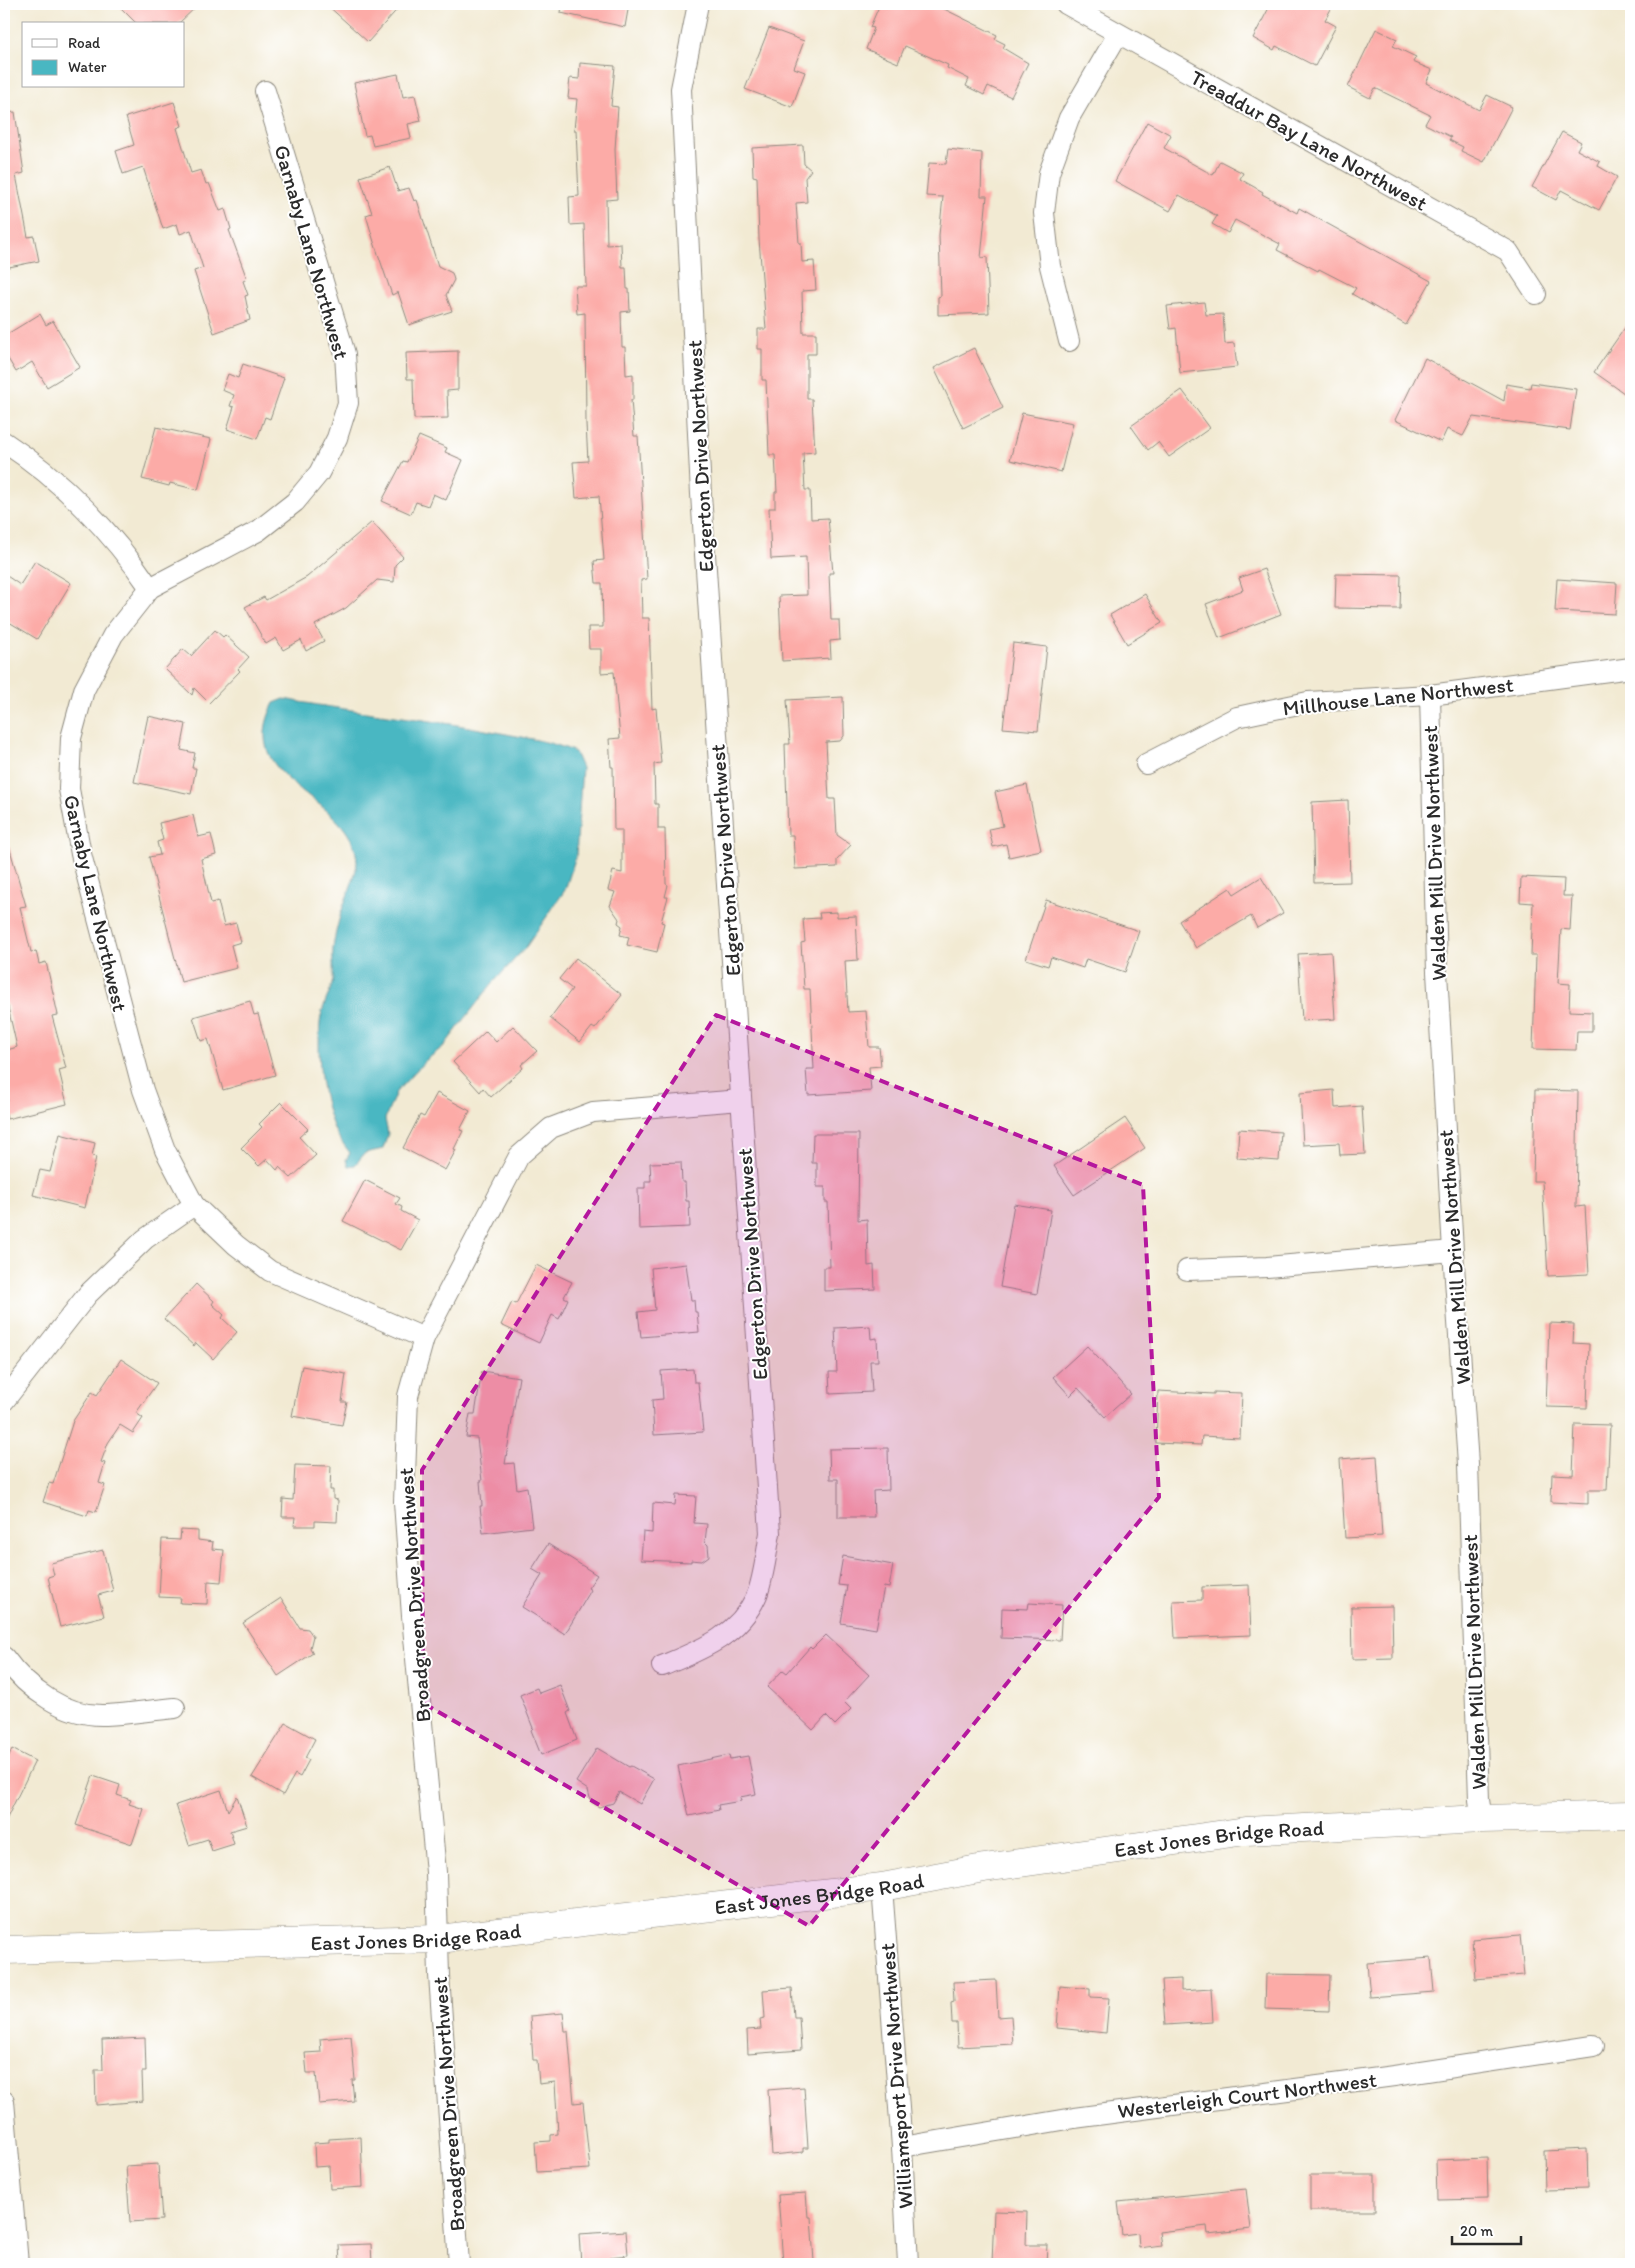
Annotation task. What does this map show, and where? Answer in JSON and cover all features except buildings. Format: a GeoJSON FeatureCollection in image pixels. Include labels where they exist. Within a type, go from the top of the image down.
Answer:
{"type":"FeatureCollection","features":[{"type":"Feature","properties":{"kind":"street","name":"Edgerton Drive Northwest"},"geometry":{"type":"LineString","coordinates":[[662,1666],[714,1644],[740,1621],[757,1596],[770,1533],[701,494],[681,89],[698,4]]}},
{"type":"Feature","properties":{"kind":"street","name":"Treaddur Bay Lane Northwest"},"geometry":{"type":"LineString","coordinates":[[1066,4],[1508,251],[1536,294]]}},
{"type":"Feature","properties":{"kind":"street"},"geometry":{"type":"LineString","coordinates":[[1069,341],[1050,266],[1044,213],[1049,173],[1069,118],[1118,34]]}},
{"type":"Feature","properties":{"kind":"street","name":"Garnaby Lane Northwest"},"geometry":{"type":"LineString","coordinates":[[264,92],[345,354],[348,402],[337,438],[319,473],[295,502],[258,531],[150,588],[112,636],[84,690],[71,738],[69,789],[81,854],[143,1090],[165,1150],[194,1205],[236,1245],[270,1271],[424,1338]]}},
{"type":"Feature","properties":{"kind":"street"},"geometry":{"type":"LineString","coordinates":[[4,442],[50,477],[94,518],[130,558],[150,588]]}},
{"type":"Feature","properties":{"kind":"street","name":"Millhouse Lane Northwest"},"geometry":{"type":"LineString","coordinates":[[1146,764],[1238,717],[1308,702],[1430,694],[1631,668]]}},
{"type":"Feature","properties":{"kind":"street","name":"Walden Mill Drive Northwest"},"geometry":{"type":"LineString","coordinates":[[1430,694],[1437,972],[1453,1251],[1468,1464],[1478,1800],[1482,1820]]}},
{"type":"Feature","properties":{"kind":"street","name":"Broadgreen Drive Northwest"},"geometry":{"type":"LineString","coordinates":[[459,2264],[439,1975],[436,1872],[412,1616],[404,1502],[408,1396],[424,1338],[519,1156],[552,1128],[593,1112],[741,1100]]}},
{"type":"Feature","properties":{"kind":"street"},"geometry":{"type":"LineString","coordinates":[[4,1401],[88,1294],[145,1239],[194,1205]]}},
{"type":"Feature","properties":{"kind":"street"},"geometry":{"type":"LineString","coordinates":[[1187,1270],[1267,1267],[1453,1251]]}},
{"type":"Feature","properties":{"kind":"street"},"geometry":{"type":"LineString","coordinates":[[4,1657],[14,1671],[47,1699],[79,1712],[105,1716],[175,1708]]}},
{"type":"Feature","properties":{"kind":"street","name":"East Jones Bridge Road"},"geometry":{"type":"LineString","coordinates":[[4,1950],[439,1939],[882,1887],[984,1868],[1246,1831],[1631,1815]]}},
{"type":"Feature","properties":{"kind":"street","name":"Williamsport Drive Northwest"},"geometry":{"type":"LineString","coordinates":[[882,1887],[902,2147],[908,2264]]}},
{"type":"Feature","properties":{"kind":"street","name":"Westerleigh Court Northwest"},"geometry":{"type":"LineString","coordinates":[[902,2147],[1074,2118],[1394,2076],[1593,2046]]}},
{"type":"Feature","properties":{"kind":"street"},"geometry":{"type":"LineString","coordinates":[[4,2101],[18,2264]]}},
{"type":"Feature","properties":{"kind":"highlighted area"},"geometry":{"type":"Polygon","coordinates":[[[716,1015],[1143,1185],[1159,1497],[809,1926],[423,1703],[422,1470],[716,1015]]]}},
{"type":"Feature","properties":{"kind":"water"},"geometry":{"type":"Polygon","coordinates":[[[284,699],[447,723],[538,740],[575,752],[582,768],[576,856],[565,890],[526,947],[491,985],[444,1046],[425,1061],[396,1092],[385,1119],[388,1134],[383,1149],[365,1153],[355,1165],[348,1166],[346,1160],[350,1153],[337,1134],[326,1106],[321,1078],[319,1036],[321,1017],[333,980],[335,937],[357,862],[351,839],[337,820],[298,788],[281,771],[268,753],[265,731],[274,703],[284,699]]]}}]}
